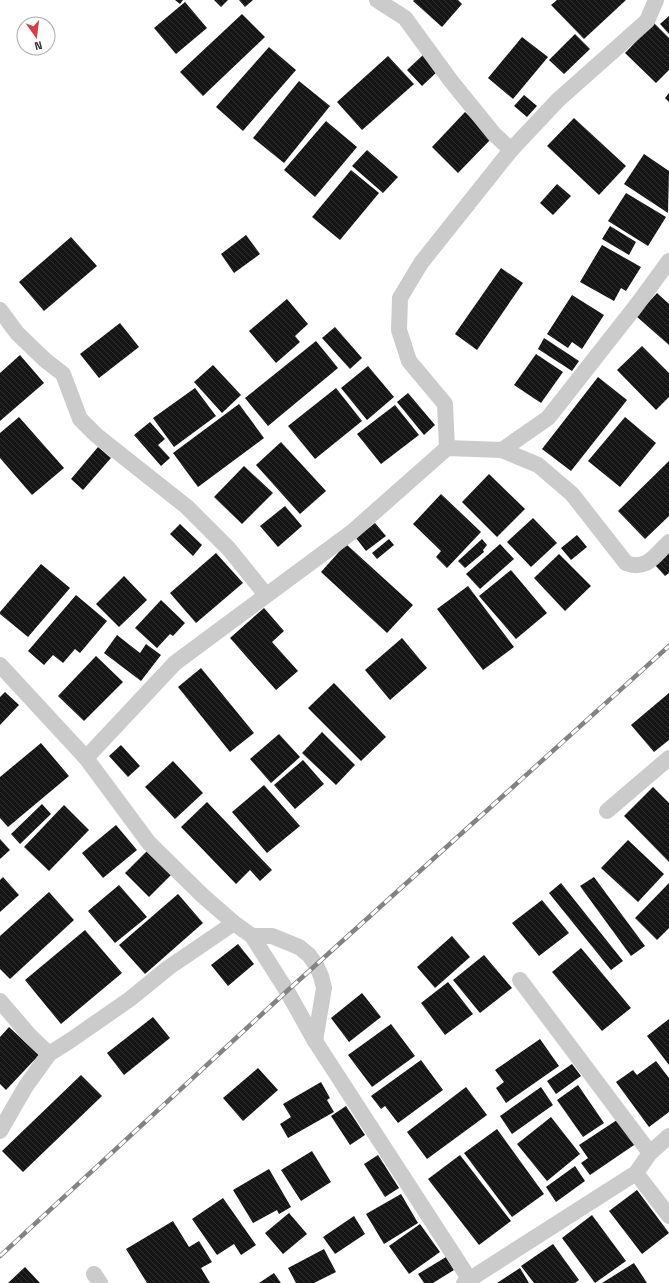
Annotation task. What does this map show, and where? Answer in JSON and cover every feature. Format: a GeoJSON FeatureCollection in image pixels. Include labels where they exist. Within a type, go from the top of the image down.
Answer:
{"type":"FeatureCollection","features":[{"type":"Feature","properties":{"kind":"street"},"geometry":{"type":"LineString","coordinates":[[377,0],[405,18],[451,81],[494,134],[511,150]]}},
{"type":"Feature","properties":{"kind":"street"},"geometry":{"type":"LineString","coordinates":[[447,448],[445,404],[409,362],[399,330],[400,298],[421,263],[511,150],[558,100],[647,21],[656,0]]}},
{"type":"Feature","properties":{"kind":"street"},"geometry":{"type":"LineString","coordinates":[[502,450],[548,418],[636,306],[669,261]]}},
{"type":"Feature","properties":{"kind":"street"},"geometry":{"type":"LineString","coordinates":[[0,310],[17,333],[45,360],[63,374],[80,419],[96,435],[187,506],[229,548],[266,595]]}},
{"type":"Feature","properties":{"kind":"street"},"geometry":{"type":"LineString","coordinates":[[86,758],[174,663],[352,532],[447,448],[502,450],[538,465],[572,494],[626,563],[634,566],[649,562],[669,542]]}},
{"type":"Feature","properties":{"kind":"street"},"geometry":{"type":"LineString","coordinates":[[0,665],[86,758],[149,843],[203,896],[234,923],[252,936],[287,991],[315,1041],[467,1281],[636,1173],[650,1153],[669,1136]]}},
{"type":"Feature","properties":{"kind":"street"},"geometry":{"type":"LineString","coordinates":[[607,811],[669,758]]}},
{"type":"Feature","properties":{"kind":"street"},"geometry":{"type":"LineString","coordinates":[[0,1131],[26,1086],[49,1054],[130,999],[168,968],[234,923]]}},
{"type":"Feature","properties":{"kind":"street"},"geometry":{"type":"LineString","coordinates":[[252,936],[272,936],[299,946],[309,955],[316,965],[324,988],[315,1041]]}},
{"type":"Feature","properties":{"kind":"street"},"geometry":{"type":"LineString","coordinates":[[520,980],[650,1153]]}},
{"type":"Feature","properties":{"kind":"street"},"geometry":{"type":"LineString","coordinates":[[0,1001],[30,1036],[49,1054]]}},
{"type":"Feature","properties":{"kind":"street"},"geometry":{"type":"LineString","coordinates":[[636,1173],[669,1216]]}},
{"type":"Feature","properties":{"kind":"building"},"geometry":{"type":"Polygon","coordinates":[[[175,0],[183,0],[180,4],[175,0]]]}},
{"type":"Feature","properties":{"kind":"building"},"geometry":{"type":"Polygon","coordinates":[[[214,0],[228,0],[221,7],[214,0]]]}},
{"type":"Feature","properties":{"kind":"building"},"geometry":{"type":"Polygon","coordinates":[[[239,0],[253,0],[245,7],[239,0]]]}},
{"type":"Feature","properties":{"kind":"building"},"geometry":{"type":"Polygon","coordinates":[[[458,0],[462,4],[442,27],[413,1],[458,0]]]}},
{"type":"Feature","properties":{"kind":"building"},"geometry":{"type":"Polygon","coordinates":[[[557,0],[626,0],[584,39],[551,5],[557,0]]]}},
{"type":"Feature","properties":{"kind":"building"},"geometry":{"type":"Polygon","coordinates":[[[185,2],[207,28],[176,54],[154,28],[185,2]]]}},
{"type":"Feature","properties":{"kind":"building"},"geometry":{"type":"Polygon","coordinates":[[[242,14],[265,37],[203,96],[180,72],[242,14]]]}},
{"type":"Feature","properties":{"kind":"building"},"geometry":{"type":"Polygon","coordinates":[[[669,16],[669,34],[660,24],[669,16]]]}},
{"type":"Feature","properties":{"kind":"building"},"geometry":{"type":"Polygon","coordinates":[[[654,23],[669,38],[669,70],[656,83],[625,53],[654,23]]]}},
{"type":"Feature","properties":{"kind":"building"},"geometry":{"type":"Polygon","coordinates":[[[575,34],[590,49],[564,74],[549,60],[575,34]]]}},
{"type":"Feature","properties":{"kind":"building"},"geometry":{"type":"Polygon","coordinates":[[[522,37],[548,57],[513,99],[488,78],[522,37]]]}},
{"type":"Feature","properties":{"kind":"building"},"geometry":{"type":"Polygon","coordinates":[[[269,47],[296,70],[243,131],[216,107],[269,47]]]}},
{"type":"Feature","properties":{"kind":"building"},"geometry":{"type":"Polygon","coordinates":[[[423,55],[438,71],[422,86],[407,70],[423,55]]]}},
{"type":"Feature","properties":{"kind":"building"},"geometry":{"type":"Polygon","coordinates":[[[388,56],[414,84],[362,130],[337,102],[388,56]]]}},
{"type":"Feature","properties":{"kind":"building"},"geometry":{"type":"Polygon","coordinates":[[[299,81],[330,106],[284,163],[253,138],[299,81]]]}},
{"type":"Feature","properties":{"kind":"building"},"geometry":{"type":"Polygon","coordinates":[[[669,93],[669,102],[665,98],[669,93]]]}},
{"type":"Feature","properties":{"kind":"building"},"geometry":{"type":"Polygon","coordinates":[[[524,95],[537,106],[527,117],[514,106],[524,95]]]}},
{"type":"Feature","properties":{"kind":"building"},"geometry":{"type":"Polygon","coordinates":[[[465,112],[492,138],[458,173],[432,147],[465,112]]]}},
{"type":"Feature","properties":{"kind":"building"},"geometry":{"type":"Polygon","coordinates":[[[574,118],[626,166],[599,195],[547,146],[574,118]]]}},
{"type":"Feature","properties":{"kind":"building"},"geometry":{"type":"Polygon","coordinates":[[[326,121],[357,147],[315,197],[284,170],[326,121]]]}},
{"type":"Feature","properties":{"kind":"building"},"geometry":{"type":"Polygon","coordinates":[[[367,150],[398,177],[383,193],[352,166],[367,150]]]}},
{"type":"Feature","properties":{"kind":"building"},"geometry":{"type":"Polygon","coordinates":[[[644,154],[669,171],[668,213],[624,184],[644,154]]]}},
{"type":"Feature","properties":{"kind":"building"},"geometry":{"type":"Polygon","coordinates":[[[351,170],[379,193],[340,240],[312,217],[351,170]]]}},
{"type":"Feature","properties":{"kind":"building"},"geometry":{"type":"Polygon","coordinates":[[[557,184],[571,196],[553,215],[540,203],[557,184]]]}},
{"type":"Feature","properties":{"kind":"building"},"geometry":{"type":"Polygon","coordinates":[[[626,193],[666,217],[648,246],[608,221],[626,193]]]}},
{"type":"Feature","properties":{"kind":"building"},"geometry":{"type":"Polygon","coordinates":[[[610,226],[636,242],[629,255],[602,239],[610,226]]]}},
{"type":"Feature","properties":{"kind":"building"},"geometry":{"type":"Polygon","coordinates":[[[246,235],[260,254],[234,273],[221,254],[246,235]]]}},
{"type":"Feature","properties":{"kind":"building"},"geometry":{"type":"Polygon","coordinates":[[[71,237],[97,266],[44,311],[19,282],[71,237]]]}},
{"type":"Feature","properties":{"kind":"building"},"geometry":{"type":"Polygon","coordinates":[[[602,245],[641,267],[626,291],[621,288],[614,301],[580,282],[602,245]]]}},
{"type":"Feature","properties":{"kind":"building"},"geometry":{"type":"Polygon","coordinates":[[[501,268],[523,283],[477,350],[455,334],[501,268]]]}},
{"type":"Feature","properties":{"kind":"building"},"geometry":{"type":"Polygon","coordinates":[[[657,293],[669,304],[669,345],[636,316],[657,293]]]}},
{"type":"Feature","properties":{"kind":"building"},"geometry":{"type":"Polygon","coordinates":[[[572,295],[604,315],[582,349],[572,342],[568,348],[547,334],[572,295]]]}},
{"type":"Feature","properties":{"kind":"building"},"geometry":{"type":"Polygon","coordinates":[[[287,299],[308,324],[295,336],[300,342],[276,363],[249,331],[287,299]]]}},
{"type":"Feature","properties":{"kind":"building"},"geometry":{"type":"Polygon","coordinates":[[[120,323],[139,347],[99,378],[80,354],[120,323]]]}},
{"type":"Feature","properties":{"kind":"building"},"geometry":{"type":"Polygon","coordinates":[[[335,327],[362,358],[350,369],[322,338],[335,327]]]}},
{"type":"Feature","properties":{"kind":"building"},"geometry":{"type":"Polygon","coordinates":[[[544,338],[579,361],[572,371],[538,349],[544,338]]]}},
{"type":"Feature","properties":{"kind":"building"},"geometry":{"type":"Polygon","coordinates":[[[316,341],[338,368],[268,426],[245,398],[316,341]]]}},
{"type":"Feature","properties":{"kind":"building"},"geometry":{"type":"Polygon","coordinates":[[[642,346],[669,373],[669,397],[656,410],[617,370],[642,346]]]}},
{"type":"Feature","properties":{"kind":"building"},"geometry":{"type":"Polygon","coordinates":[[[536,354],[563,372],[541,403],[514,385],[536,354]]]}},
{"type":"Feature","properties":{"kind":"building"},"geometry":{"type":"Polygon","coordinates":[[[20,355],[44,383],[0,421],[0,373],[20,355]]]}},
{"type":"Feature","properties":{"kind":"building"},"geometry":{"type":"Polygon","coordinates":[[[213,365],[241,395],[222,413],[194,382],[213,365]]]}},
{"type":"Feature","properties":{"kind":"building"},"geometry":{"type":"Polygon","coordinates":[[[368,366],[394,397],[367,420],[341,388],[368,366]]]}},
{"type":"Feature","properties":{"kind":"building"},"geometry":{"type":"Polygon","coordinates":[[[598,377],[627,400],[571,471],[542,449],[598,377]]]}},
{"type":"Feature","properties":{"kind":"building"},"geometry":{"type":"Polygon","coordinates":[[[195,388],[216,416],[174,447],[153,418],[195,388]]]}},
{"type":"Feature","properties":{"kind":"building"},"geometry":{"type":"Polygon","coordinates":[[[336,388],[362,421],[315,459],[288,426],[336,388]]]}},
{"type":"Feature","properties":{"kind":"building"},"geometry":{"type":"Polygon","coordinates":[[[408,393],[435,425],[424,435],[397,402],[408,393]]]}},
{"type":"Feature","properties":{"kind":"building"},"geometry":{"type":"Polygon","coordinates":[[[239,404],[264,438],[198,487],[173,453],[239,404]]]}},
{"type":"Feature","properties":{"kind":"building"},"geometry":{"type":"Polygon","coordinates":[[[395,405],[419,435],[381,464],[357,434],[395,405]]]}},
{"type":"Feature","properties":{"kind":"building"},"geometry":{"type":"Polygon","coordinates":[[[19,417],[64,468],[32,495],[0,458],[0,433],[19,417]]]}},
{"type":"Feature","properties":{"kind":"building"},"geometry":{"type":"Polygon","coordinates":[[[625,417],[656,443],[620,487],[588,461],[625,417]]]}},
{"type":"Feature","properties":{"kind":"building"},"geometry":{"type":"Polygon","coordinates":[[[150,422],[165,439],[158,445],[170,458],[161,466],[134,435],[150,422]]]}},
{"type":"Feature","properties":{"kind":"building"},"geometry":{"type":"Polygon","coordinates":[[[281,442],[326,491],[300,514],[256,465],[281,442]]]}},
{"type":"Feature","properties":{"kind":"building"},"geometry":{"type":"Polygon","coordinates":[[[98,447],[111,458],[83,490],[71,479],[98,447]]]}},
{"type":"Feature","properties":{"kind":"building"},"geometry":{"type":"Polygon","coordinates":[[[669,461],[669,516],[645,539],[618,511],[669,461]]]}},
{"type":"Feature","properties":{"kind":"building"},"geometry":{"type":"Polygon","coordinates":[[[244,466],[273,493],[242,524],[214,497],[244,466]]]}},
{"type":"Feature","properties":{"kind":"building"},"geometry":{"type":"Polygon","coordinates":[[[489,474],[525,509],[497,537],[462,502],[489,474]]]}},
{"type":"Feature","properties":{"kind":"building"},"geometry":{"type":"Polygon","coordinates":[[[441,494],[481,532],[447,568],[436,557],[441,551],[413,524],[441,494]]]}},
{"type":"Feature","properties":{"kind":"building"},"geometry":{"type":"Polygon","coordinates":[[[285,506],[302,526],[278,547],[260,526],[285,506]]]}},
{"type":"Feature","properties":{"kind":"building"},"geometry":{"type":"Polygon","coordinates":[[[533,518],[557,543],[531,567],[507,542],[533,518]]]}},
{"type":"Feature","properties":{"kind":"building"},"geometry":{"type":"Polygon","coordinates":[[[375,523],[386,536],[366,551],[356,538],[375,523]]]}},
{"type":"Feature","properties":{"kind":"building"},"geometry":{"type":"Polygon","coordinates":[[[180,524],[202,545],[193,556],[170,534],[180,524]]]}},
{"type":"Feature","properties":{"kind":"building"},"geometry":{"type":"Polygon","coordinates":[[[577,535],[587,547],[571,560],[561,548],[577,535]]]}},
{"type":"Feature","properties":{"kind":"building"},"geometry":{"type":"Polygon","coordinates":[[[389,539],[394,545],[377,559],[372,553],[389,539]]]}},
{"type":"Feature","properties":{"kind":"building"},"geometry":{"type":"Polygon","coordinates":[[[482,539],[487,545],[483,550],[484,552],[465,568],[458,561],[482,539]]]}},
{"type":"Feature","properties":{"kind":"building"},"geometry":{"type":"Polygon","coordinates":[[[346,544],[413,605],[387,633],[321,572],[346,544]]]}},
{"type":"Feature","properties":{"kind":"building"},"geometry":{"type":"Polygon","coordinates":[[[500,544],[514,559],[480,589],[466,574],[500,544]]]}},
{"type":"Feature","properties":{"kind":"building"},"geometry":{"type":"Polygon","coordinates":[[[669,552],[669,573],[665,576],[654,564],[669,552]]]}},
{"type":"Feature","properties":{"kind":"building"},"geometry":{"type":"Polygon","coordinates":[[[216,553],[243,583],[196,623],[170,593],[216,553]]]}},
{"type":"Feature","properties":{"kind":"building"},"geometry":{"type":"Polygon","coordinates":[[[559,554],[591,586],[565,611],[534,578],[559,554]]]}},
{"type":"Feature","properties":{"kind":"building"},"geometry":{"type":"Polygon","coordinates":[[[41,564],[70,588],[28,637],[0,614],[0,612],[41,564]]]}},
{"type":"Feature","properties":{"kind":"building"},"geometry":{"type":"Polygon","coordinates":[[[511,570],[547,613],[516,639],[479,596],[511,570]]]}},
{"type":"Feature","properties":{"kind":"building"},"geometry":{"type":"Polygon","coordinates":[[[124,576],[147,600],[119,627],[96,604],[124,576]]]}},
{"type":"Feature","properties":{"kind":"building"},"geometry":{"type":"Polygon","coordinates":[[[468,586],[514,647],[483,670],[437,609],[468,586]]]}},
{"type":"Feature","properties":{"kind":"building"},"geometry":{"type":"Polygon","coordinates":[[[76,595],[107,621],[80,653],[75,649],[63,663],[53,655],[44,665],[28,651],[76,595]]]}},
{"type":"Feature","properties":{"kind":"building"},"geometry":{"type":"Polygon","coordinates":[[[161,600],[185,623],[173,636],[170,634],[157,648],[135,628],[161,600]]]}},
{"type":"Feature","properties":{"kind":"building"},"geometry":{"type":"Polygon","coordinates":[[[264,608],[284,631],[272,642],[298,671],[276,690],[230,638],[264,608]]]}},
{"type":"Feature","properties":{"kind":"building"},"geometry":{"type":"Polygon","coordinates":[[[117,635],[140,653],[146,644],[161,655],[141,681],[104,653],[117,635]]]}},
{"type":"Feature","properties":{"kind":"building"},"geometry":{"type":"Polygon","coordinates":[[[402,638],[427,668],[390,700],[365,670],[402,638]]]}},
{"type":"Feature","properties":{"kind":"building"},"geometry":{"type":"Polygon","coordinates":[[[96,656],[123,682],[84,721],[58,696],[96,656]]]}},
{"type":"Feature","properties":{"kind":"building"},"geometry":{"type":"Polygon","coordinates":[[[201,668],[254,733],[230,752],[178,687],[201,668]]]}},
{"type":"Feature","properties":{"kind":"building"},"geometry":{"type":"Polygon","coordinates":[[[334,683],[386,737],[361,761],[308,708],[334,683]]]}},
{"type":"Feature","properties":{"kind":"building"},"geometry":{"type":"Polygon","coordinates":[[[5,692],[19,705],[0,725],[0,697],[5,692]]]}},
{"type":"Feature","properties":{"kind":"building"},"geometry":{"type":"Polygon","coordinates":[[[669,693],[669,740],[654,752],[631,725],[669,693]]]}},
{"type":"Feature","properties":{"kind":"building"},"geometry":{"type":"Polygon","coordinates":[[[322,732],[355,765],[336,785],[302,753],[322,732]]]}},
{"type":"Feature","properties":{"kind":"building"},"geometry":{"type":"Polygon","coordinates":[[[279,734],[300,757],[271,783],[250,759],[279,734]]]}},
{"type":"Feature","properties":{"kind":"building"},"geometry":{"type":"Polygon","coordinates":[[[41,743],[69,776],[8,827],[0,818],[0,777],[41,743]]]}},
{"type":"Feature","properties":{"kind":"building"},"geometry":{"type":"Polygon","coordinates":[[[121,745],[140,766],[128,777],[109,756],[121,745]]]}},
{"type":"Feature","properties":{"kind":"building"},"geometry":{"type":"Polygon","coordinates":[[[303,760],[324,784],[295,809],[274,785],[303,760]]]}},
{"type":"Feature","properties":{"kind":"building"},"geometry":{"type":"Polygon","coordinates":[[[173,761],[203,793],[175,819],[145,787],[173,761]]]}},
{"type":"Feature","properties":{"kind":"building"},"geometry":{"type":"Polygon","coordinates":[[[264,785],[300,826],[267,853],[232,812],[264,785]]]}},
{"type":"Feature","properties":{"kind":"building"},"geometry":{"type":"Polygon","coordinates":[[[653,787],[669,803],[669,862],[624,816],[653,787]]]}},
{"type":"Feature","properties":{"kind":"building"},"geometry":{"type":"Polygon","coordinates":[[[207,802],[272,870],[260,881],[250,870],[236,884],[181,827],[207,802]]]}},
{"type":"Feature","properties":{"kind":"building"},"geometry":{"type":"Polygon","coordinates":[[[42,804],[51,814],[20,844],[11,834],[42,804]]]}},
{"type":"Feature","properties":{"kind":"building"},"geometry":{"type":"Polygon","coordinates":[[[64,805],[89,830],[49,871],[24,847],[64,805]]]}},
{"type":"Feature","properties":{"kind":"building"},"geometry":{"type":"Polygon","coordinates":[[[116,825],[137,850],[103,878],[82,853],[116,825]]]}},
{"type":"Feature","properties":{"kind":"building"},"geometry":{"type":"Polygon","coordinates":[[[0,839],[10,850],[0,859],[0,839]]]}},
{"type":"Feature","properties":{"kind":"building"},"geometry":{"type":"Polygon","coordinates":[[[628,840],[664,874],[638,902],[601,868],[628,840]]]}},
{"type":"Feature","properties":{"kind":"building"},"geometry":{"type":"Polygon","coordinates":[[[148,850],[173,873],[149,897],[125,873],[148,850]]]}},
{"type":"Feature","properties":{"kind":"building"},"geometry":{"type":"Polygon","coordinates":[[[3,877],[19,895],[0,912],[0,880],[3,877]]]}},
{"type":"Feature","properties":{"kind":"building"},"geometry":{"type":"Polygon","coordinates":[[[594,877],[645,946],[631,956],[580,886],[594,877]]]}},
{"type":"Feature","properties":{"kind":"building"},"geometry":{"type":"Polygon","coordinates":[[[561,883],[623,961],[611,970],[549,893],[561,883]]]}},
{"type":"Feature","properties":{"kind":"building"},"geometry":{"type":"Polygon","coordinates":[[[669,883],[669,928],[657,940],[635,918],[669,883]]]}},
{"type":"Feature","properties":{"kind":"building"},"geometry":{"type":"Polygon","coordinates":[[[119,885],[147,917],[115,943],[88,911],[119,885]]]}},
{"type":"Feature","properties":{"kind":"building"},"geometry":{"type":"Polygon","coordinates":[[[49,892],[74,920],[10,979],[0,969],[0,936],[49,892]]]}},
{"type":"Feature","properties":{"kind":"building"},"geometry":{"type":"Polygon","coordinates":[[[178,894],[203,923],[145,974],[119,945],[178,894]]]}},
{"type":"Feature","properties":{"kind":"building"},"geometry":{"type":"Polygon","coordinates":[[[542,900],[569,933],[539,956],[512,923],[542,900]]]}},
{"type":"Feature","properties":{"kind":"building"},"geometry":{"type":"Polygon","coordinates":[[[85,930],[122,973],[61,1024],[25,980],[85,930]]]}},
{"type":"Feature","properties":{"kind":"building"},"geometry":{"type":"Polygon","coordinates":[[[452,936],[470,957],[435,988],[417,967],[452,936]]]}},
{"type":"Feature","properties":{"kind":"building"},"geometry":{"type":"Polygon","coordinates":[[[238,944],[254,964],[228,986],[211,965],[238,944]]]}},
{"type":"Feature","properties":{"kind":"building"},"geometry":{"type":"Polygon","coordinates":[[[581,948],[631,1008],[602,1031],[552,972],[581,948]]]}},
{"type":"Feature","properties":{"kind":"building"},"geometry":{"type":"Polygon","coordinates":[[[484,955],[512,988],[480,1013],[453,980],[484,955]]]}},
{"type":"Feature","properties":{"kind":"building"},"geometry":{"type":"Polygon","coordinates":[[[448,982],[473,1014],[445,1035],[421,1003],[448,982]]]}},
{"type":"Feature","properties":{"kind":"building"},"geometry":{"type":"Polygon","coordinates":[[[362,993],[381,1017],[349,1042],[331,1018],[362,993]]]}},
{"type":"Feature","properties":{"kind":"building"},"geometry":{"type":"Polygon","coordinates":[[[153,1017],[170,1038],[124,1075],[107,1053],[153,1017]]]}},
{"type":"Feature","properties":{"kind":"building"},"geometry":{"type":"Polygon","coordinates":[[[669,1019],[669,1065],[647,1036],[669,1019]]]}},
{"type":"Feature","properties":{"kind":"building"},"geometry":{"type":"Polygon","coordinates":[[[391,1024],[415,1056],[372,1087],[348,1055],[391,1024]]]}},
{"type":"Feature","properties":{"kind":"building"},"geometry":{"type":"Polygon","coordinates":[[[9,1027],[39,1055],[6,1090],[0,1084],[0,1037],[9,1027]]]}},
{"type":"Feature","properties":{"kind":"building"},"geometry":{"type":"Polygon","coordinates":[[[540,1039],[559,1066],[506,1103],[496,1088],[504,1082],[495,1070],[540,1039]]]}},
{"type":"Feature","properties":{"kind":"building"},"geometry":{"type":"Polygon","coordinates":[[[421,1060],[443,1090],[398,1123],[385,1106],[381,1109],[371,1096],[421,1060]]]}},
{"type":"Feature","properties":{"kind":"building"},"geometry":{"type":"Polygon","coordinates":[[[656,1061],[669,1078],[669,1112],[649,1127],[616,1082],[633,1070],[637,1075],[656,1061]]]}},
{"type":"Feature","properties":{"kind":"building"},"geometry":{"type":"Polygon","coordinates":[[[572,1064],[581,1076],[556,1094],[547,1081],[572,1064]]]}},
{"type":"Feature","properties":{"kind":"building"},"geometry":{"type":"Polygon","coordinates":[[[258,1068],[278,1090],[243,1121],[223,1098],[258,1068]]]}},
{"type":"Feature","properties":{"kind":"building"},"geometry":{"type":"Polygon","coordinates":[[[81,1075],[102,1096],[23,1172],[2,1151],[81,1075]]]}},
{"type":"Feature","properties":{"kind":"building"},"geometry":{"type":"Polygon","coordinates":[[[321,1082],[330,1098],[327,1100],[334,1112],[288,1138],[280,1124],[291,1117],[283,1104],[321,1082]]]}},
{"type":"Feature","properties":{"kind":"building"},"geometry":{"type":"Polygon","coordinates":[[[578,1085],[604,1123],[583,1137],[557,1100],[578,1085]]]}},
{"type":"Feature","properties":{"kind":"building"},"geometry":{"type":"Polygon","coordinates":[[[466,1087],[487,1115],[427,1159],[407,1132],[466,1087]]]}},
{"type":"Feature","properties":{"kind":"building"},"geometry":{"type":"Polygon","coordinates":[[[541,1087],[553,1105],[512,1134],[500,1116],[541,1087]]]}},
{"type":"Feature","properties":{"kind":"building"},"geometry":{"type":"Polygon","coordinates":[[[346,1106],[365,1135],[350,1145],[331,1116],[346,1106]]]}},
{"type":"Feature","properties":{"kind":"building"},"geometry":{"type":"Polygon","coordinates":[[[551,1117],[580,1154],[547,1181],[517,1144],[551,1117]]]}},
{"type":"Feature","properties":{"kind":"building"},"geometry":{"type":"Polygon","coordinates":[[[620,1118],[637,1143],[590,1175],[581,1163],[588,1158],[579,1145],[620,1118]]]}},
{"type":"Feature","properties":{"kind":"building"},"geometry":{"type":"Polygon","coordinates":[[[497,1129],[544,1194],[512,1217],[464,1153],[497,1129]]]}},
{"type":"Feature","properties":{"kind":"building"},"geometry":{"type":"Polygon","coordinates":[[[312,1151],[331,1182],[301,1201],[281,1170],[312,1151]]]}},
{"type":"Feature","properties":{"kind":"building"},"geometry":{"type":"Polygon","coordinates":[[[378,1155],[399,1188],[385,1197],[364,1164],[378,1155]]]}},
{"type":"Feature","properties":{"kind":"building"},"geometry":{"type":"Polygon","coordinates":[[[460,1155],[511,1221],[479,1245],[428,1179],[460,1155]]]}},
{"type":"Feature","properties":{"kind":"building"},"geometry":{"type":"Polygon","coordinates":[[[575,1166],[585,1181],[556,1202],[546,1187],[575,1166]]]}},
{"type":"Feature","properties":{"kind":"building"},"geometry":{"type":"Polygon","coordinates":[[[269,1169],[291,1207],[279,1214],[277,1210],[253,1223],[233,1190],[269,1169]]]}},
{"type":"Feature","properties":{"kind":"building"},"geometry":{"type":"Polygon","coordinates":[[[637,1190],[669,1233],[642,1254],[609,1211],[637,1190]]]}},
{"type":"Feature","properties":{"kind":"building"},"geometry":{"type":"Polygon","coordinates":[[[401,1194],[418,1223],[384,1244],[366,1214],[401,1194]]]}},
{"type":"Feature","properties":{"kind":"building"},"geometry":{"type":"Polygon","coordinates":[[[223,1198],[256,1245],[241,1255],[234,1244],[217,1255],[192,1219],[223,1198]]]}},
{"type":"Feature","properties":{"kind":"building"},"geometry":{"type":"Polygon","coordinates":[[[289,1213],[307,1234],[283,1254],[265,1233],[289,1213]]]}},
{"type":"Feature","properties":{"kind":"building"},"geometry":{"type":"Polygon","coordinates":[[[592,1215],[626,1261],[595,1283],[562,1238],[592,1215]]]}},
{"type":"Feature","properties":{"kind":"building"},"geometry":{"type":"Polygon","coordinates":[[[354,1216],[365,1234],[335,1254],[323,1237],[354,1216]]]}},
{"type":"Feature","properties":{"kind":"building"},"geometry":{"type":"Polygon","coordinates":[[[173,1221],[189,1247],[199,1241],[212,1262],[201,1268],[210,1283],[147,1283],[126,1249],[173,1221]]]}},
{"type":"Feature","properties":{"kind":"building"},"geometry":{"type":"Polygon","coordinates":[[[420,1224],[440,1252],[409,1274],[389,1246],[420,1224]]]}},
{"type":"Feature","properties":{"kind":"building"},"geometry":{"type":"Polygon","coordinates":[[[553,1244],[579,1280],[575,1283],[534,1283],[521,1266],[553,1244]]]}},
{"type":"Feature","properties":{"kind":"building"},"geometry":{"type":"Polygon","coordinates":[[[324,1249],[336,1272],[314,1283],[296,1283],[288,1268],[324,1249]]]}},
{"type":"Feature","properties":{"kind":"building"},"geometry":{"type":"Polygon","coordinates":[[[446,1257],[454,1270],[433,1283],[424,1283],[418,1274],[446,1257]]]}},
{"type":"Feature","properties":{"kind":"building"},"geometry":{"type":"Polygon","coordinates":[[[634,1263],[647,1283],[602,1283],[634,1263]]]}},
{"type":"Feature","properties":{"kind":"building"},"geometry":{"type":"Polygon","coordinates":[[[25,1267],[40,1283],[8,1283],[25,1267]]]}},
{"type":"Feature","properties":{"kind":"building"},"geometry":{"type":"Polygon","coordinates":[[[520,1268],[529,1283],[497,1283],[520,1268]]]}},
{"type":"Feature","properties":{"kind":"building"},"geometry":{"type":"Polygon","coordinates":[[[274,1273],[281,1283],[259,1283],[274,1273]]]}},
{"type":"Feature","properties":{"kind":"railway"},"geometry":{"type":"LineString","coordinates":[[0,1256],[287,991],[669,646]]}}]}
